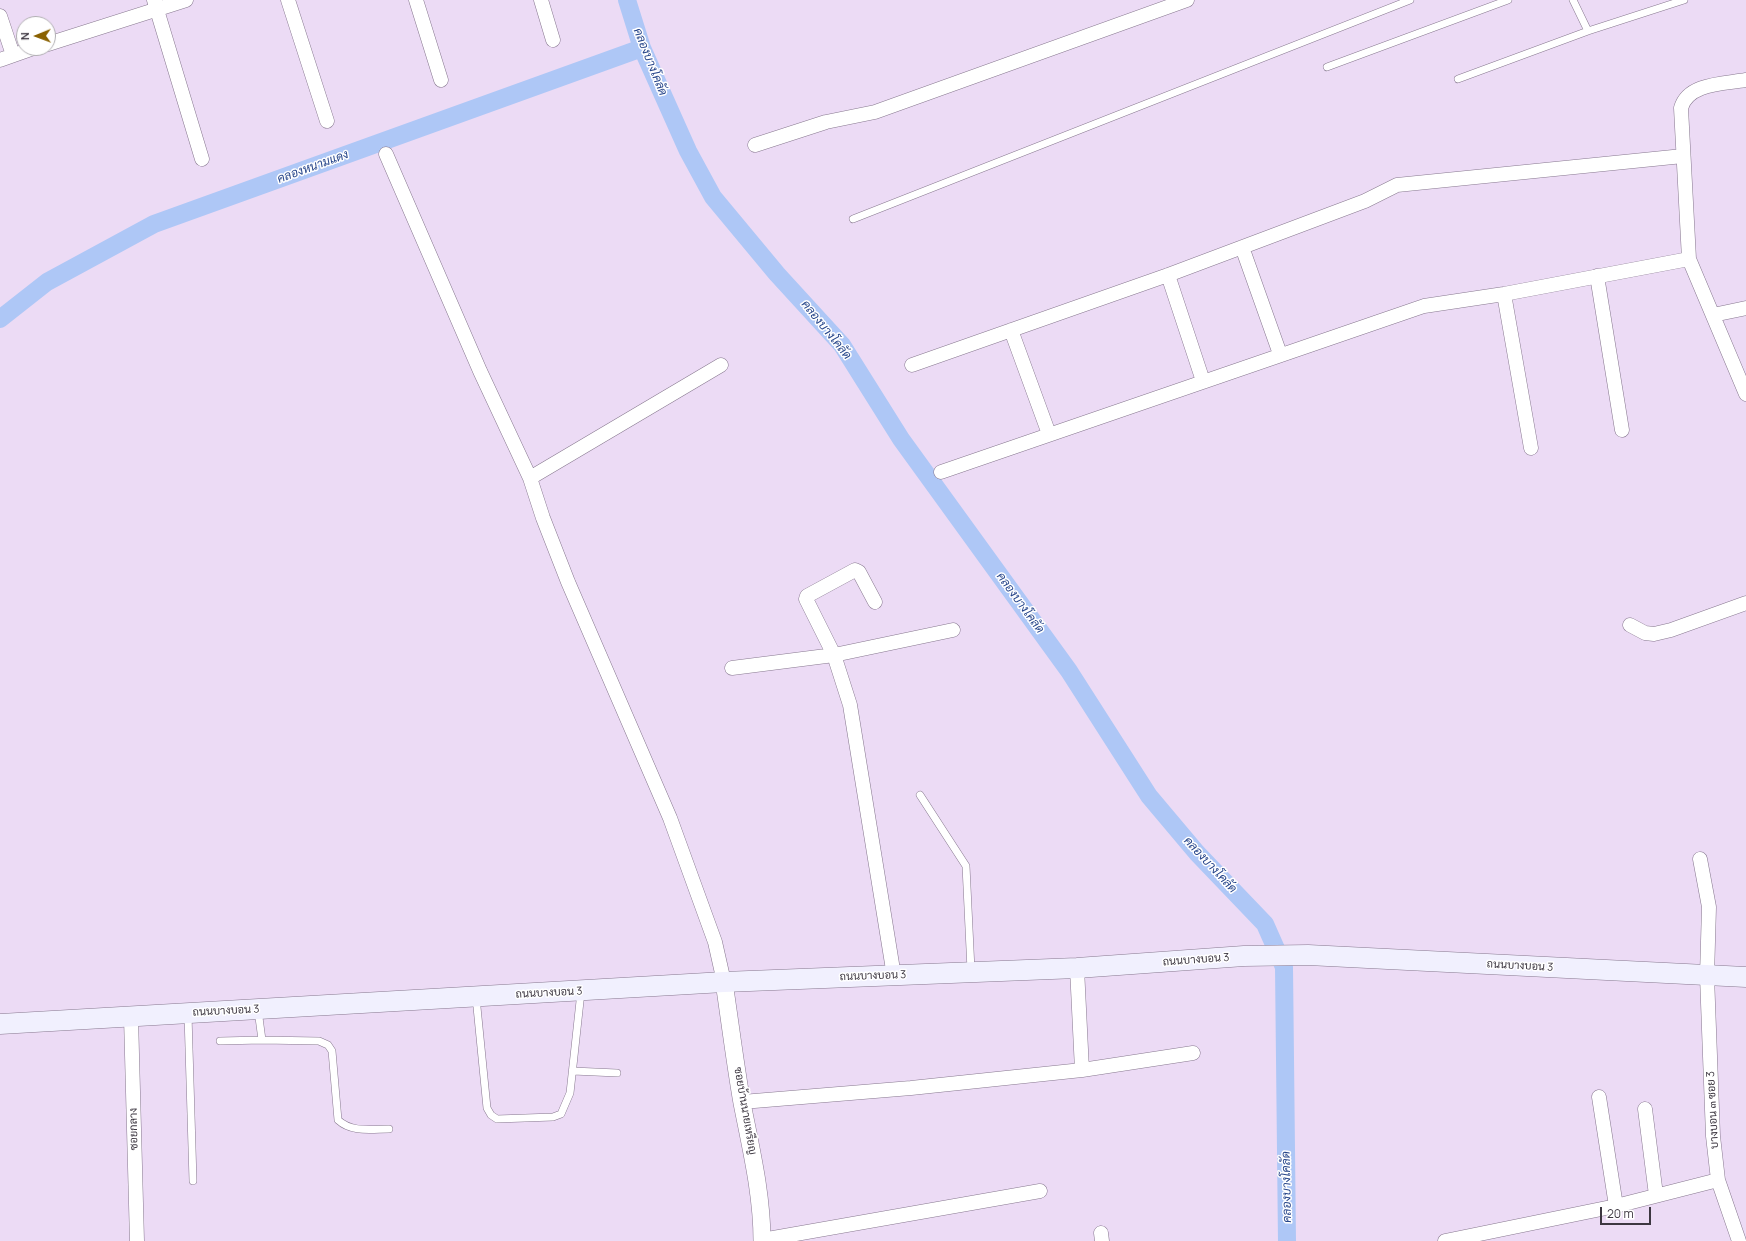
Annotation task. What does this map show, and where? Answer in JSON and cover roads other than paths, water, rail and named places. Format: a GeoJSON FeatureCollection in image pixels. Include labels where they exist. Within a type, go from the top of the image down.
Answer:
{"type":"FeatureCollection","features":[{"type":"Feature","properties":{"kind":"main road","name":"ถนนบางบอน 3"},"geometry":{"type":"LineString","coordinates":[[0,1024],[724,982],[1077,968],[1244,956],[1308,955],[1746,978]]}},
{"type":"Feature","properties":{"kind":"street"},"geometry":{"type":"LineString","coordinates":[[56,41],[156,5],[186,0]]}},
{"type":"Feature","properties":{"kind":"street"},"geometry":{"type":"LineString","coordinates":[[288,0],[327,121]]}},
{"type":"Feature","properties":{"kind":"street"},"geometry":{"type":"LineString","coordinates":[[416,0],[441,80]]}},
{"type":"Feature","properties":{"kind":"street"},"geometry":{"type":"LineString","coordinates":[[541,0],[553,40]]}},
{"type":"Feature","properties":{"kind":"street"},"geometry":{"type":"LineString","coordinates":[[755,145],[826,122],[875,112],[1187,0]]}},
{"type":"Feature","properties":{"kind":"street"},"geometry":{"type":"LineString","coordinates":[[156,5],[202,159]]}},
{"type":"Feature","properties":{"kind":"street"},"geometry":{"type":"LineString","coordinates":[[0,16],[6,57],[16,54]]}},
{"type":"Feature","properties":{"kind":"street"},"geometry":{"type":"LineString","coordinates":[[1746,80],[1700,88],[1690,93],[1683,100],[1681,108],[1689,259],[1746,394]]}},
{"type":"Feature","properties":{"kind":"street"},"geometry":{"type":"LineString","coordinates":[[386,154],[477,364],[530,478],[543,518],[568,582],[670,818],[715,942],[724,982]]}},
{"type":"Feature","properties":{"kind":"street"},"geometry":{"type":"LineString","coordinates":[[912,365],[1168,275],[1365,201],[1397,185],[1683,156]]}},
{"type":"Feature","properties":{"kind":"street"},"geometry":{"type":"LineString","coordinates":[[1242,247],[1280,354]]}},
{"type":"Feature","properties":{"kind":"street"},"geometry":{"type":"LineString","coordinates":[[942,472],[1280,354],[1424,306],[1504,294],[1689,259]]}},
{"type":"Feature","properties":{"kind":"street"},"geometry":{"type":"LineString","coordinates":[[1168,275],[1203,381]]}},
{"type":"Feature","properties":{"kind":"street"},"geometry":{"type":"LineString","coordinates":[[1597,276],[1622,430]]}},
{"type":"Feature","properties":{"kind":"street"},"geometry":{"type":"LineString","coordinates":[[1504,294],[1531,448]]}},
{"type":"Feature","properties":{"kind":"street"},"geometry":{"type":"LineString","coordinates":[[1713,316],[1746,308]]}},
{"type":"Feature","properties":{"kind":"street"},"geometry":{"type":"LineString","coordinates":[[1011,330],[1049,434]]}},
{"type":"Feature","properties":{"kind":"street"},"geometry":{"type":"LineString","coordinates":[[530,478],[721,365]]}},
{"type":"Feature","properties":{"kind":"street"},"geometry":{"type":"LineString","coordinates":[[874,602],[857,570],[852,571],[807,596],[806,599],[834,654],[850,705],[894,976]]}},
{"type":"Feature","properties":{"kind":"street"},"geometry":{"type":"LineString","coordinates":[[1630,625],[1645,633],[1654,634],[1746,603]]}},
{"type":"Feature","properties":{"kind":"street"},"geometry":{"type":"LineString","coordinates":[[732,668],[834,654],[953,630]]}},
{"type":"Feature","properties":{"kind":"street","name":"บางบอน ๓ ซอย 3"},"geometry":{"type":"LineString","coordinates":[[1700,859],[1709,906],[1707,976],[1713,1136],[1718,1180],[1739,1241]]}},
{"type":"Feature","properties":{"kind":"street"},"geometry":{"type":"LineString","coordinates":[[1077,968],[1082,1070]]}},
{"type":"Feature","properties":{"kind":"street","name":"ซอยบ้านนายเหรียญ"},"geometry":{"type":"LineString","coordinates":[[724,982],[742,1102],[754,1156],[761,1206],[762,1240]]}},
{"type":"Feature","properties":{"kind":"street","name":"ซอยกลาง"},"geometry":{"type":"LineString","coordinates":[[131,1017],[137,1241]]}},
{"type":"Feature","properties":{"kind":"street"},"geometry":{"type":"LineString","coordinates":[[742,1102],[911,1088],[1082,1070],[1193,1053]]}},
{"type":"Feature","properties":{"kind":"street"},"geometry":{"type":"LineString","coordinates":[[1599,1097],[1616,1206]]}},
{"type":"Feature","properties":{"kind":"street"},"geometry":{"type":"LineString","coordinates":[[1645,1109],[1656,1195]]}},
{"type":"Feature","properties":{"kind":"street"},"geometry":{"type":"LineString","coordinates":[[1445,1241],[1616,1206],[1718,1180]]}},
{"type":"Feature","properties":{"kind":"street"},"geometry":{"type":"LineString","coordinates":[[762,1240],[1040,1191]]}},
{"type":"Feature","properties":{"kind":"lane"},"geometry":{"type":"LineString","coordinates":[[854,219],[1410,0]]}},
{"type":"Feature","properties":{"kind":"lane"},"geometry":{"type":"LineString","coordinates":[[1327,67],[1508,0]]}},
{"type":"Feature","properties":{"kind":"lane"},"geometry":{"type":"LineString","coordinates":[[1573,0],[1588,31]]}},
{"type":"Feature","properties":{"kind":"lane"},"geometry":{"type":"LineString","coordinates":[[1458,79],[1588,31],[1684,0]]}},
{"type":"Feature","properties":{"kind":"lane"},"geometry":{"type":"LineString","coordinates":[[920,795],[966,866],[971,972]]}},
{"type":"Feature","properties":{"kind":"lane"},"geometry":{"type":"LineString","coordinates":[[476,997],[487,1108],[490,1115],[497,1119],[553,1117],[561,1114],[570,1093],[581,991]]}},
{"type":"Feature","properties":{"kind":"lane"},"geometry":{"type":"LineString","coordinates":[[258,1010],[262,1040]]}},
{"type":"Feature","properties":{"kind":"lane"},"geometry":{"type":"LineString","coordinates":[[188,1013],[193,1181]]}},
{"type":"Feature","properties":{"kind":"lane"},"geometry":{"type":"LineString","coordinates":[[220,1041],[319,1041],[328,1045],[332,1051],[338,1120],[344,1126],[353,1129],[389,1128]]}},
{"type":"Feature","properties":{"kind":"lane"},"geometry":{"type":"LineString","coordinates":[[573,1071],[617,1073]]}},
{"type":"Feature","properties":{"kind":"waterway","name":"คลองบางโคลัด"},"geometry":{"type":"LineString","coordinates":[[627,0],[642,48],[688,151],[713,197],[777,274],[842,345],[901,439],[1069,671],[1149,796],[1197,853],[1265,924],[1284,967],[1287,1241]]}},
{"type":"Feature","properties":{"kind":"waterway","name":"คลองหนามแดง"},"geometry":{"type":"LineString","coordinates":[[0,319],[47,282],[154,224],[642,48]]}}]}
